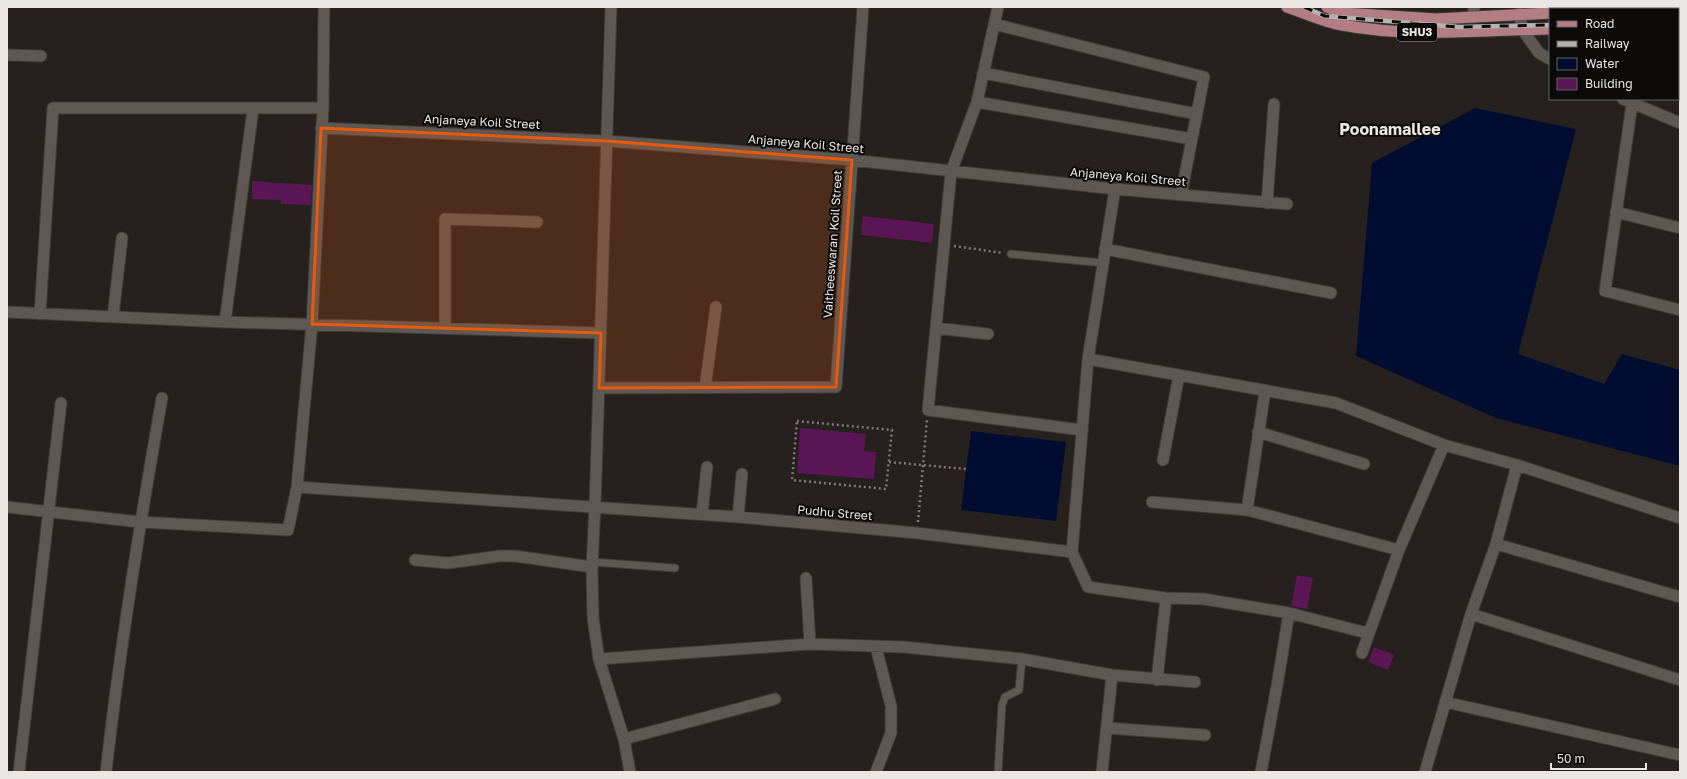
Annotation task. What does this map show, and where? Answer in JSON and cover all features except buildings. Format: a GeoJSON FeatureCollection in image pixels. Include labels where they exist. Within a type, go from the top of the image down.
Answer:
{"type":"FeatureCollection","features":[{"type":"Feature","properties":{"kind":"main road","name":"SHU3"},"geometry":{"type":"LineString","coordinates":[[1287,7],[1341,25],[1374,30],[1426,32],[1549,29]]}},
{"type":"Feature","properties":{"kind":"main road","name":"SHU3"},"geometry":{"type":"LineString","coordinates":[[1327,7],[1436,19],[1474,12],[1520,14],[1549,12]]}},
{"type":"Feature","properties":{"kind":"street"},"geometry":{"type":"LineString","coordinates":[[7,507],[48,513],[140,522],[288,530],[297,487],[312,324],[323,108],[324,7]]}},
{"type":"Feature","properties":{"kind":"street"},"geometry":{"type":"LineString","coordinates":[[611,7],[592,564],[592,618],[599,659],[624,739],[630,772]]}},
{"type":"Feature","properties":{"kind":"street","name":"Vaitheeswaran Koil Street"},"geometry":{"type":"LineString","coordinates":[[705,388],[836,387],[863,7]]}},
{"type":"Feature","properties":{"kind":"street"},"geometry":{"type":"LineString","coordinates":[[995,8],[994,24],[977,102],[951,172],[928,410],[1082,430]]}},
{"type":"Feature","properties":{"kind":"street"},"geometry":{"type":"LineString","coordinates":[[1341,25],[1344,10]]}},
{"type":"Feature","properties":{"kind":"street"},"geometry":{"type":"LineString","coordinates":[[1520,14],[1522,29],[1539,54],[1549,59]]}},
{"type":"Feature","properties":{"kind":"street"},"geometry":{"type":"LineString","coordinates":[[994,24],[1204,77],[1181,195]]}},
{"type":"Feature","properties":{"kind":"street"},"geometry":{"type":"LineString","coordinates":[[7,55],[40,56]]}},
{"type":"Feature","properties":{"kind":"street"},"geometry":{"type":"LineString","coordinates":[[983,73],[1197,114]]}},
{"type":"Feature","properties":{"kind":"street"},"geometry":{"type":"LineString","coordinates":[[1680,123],[1628,101],[1616,212],[1605,291],[1680,310]]}},
{"type":"Feature","properties":{"kind":"street"},"geometry":{"type":"LineString","coordinates":[[977,102],[1192,139]]}},
{"type":"Feature","properties":{"kind":"street"},"geometry":{"type":"LineString","coordinates":[[1267,202],[1274,104]]}},
{"type":"Feature","properties":{"kind":"street"},"geometry":{"type":"LineString","coordinates":[[40,314],[53,108],[323,108]]}},
{"type":"Feature","properties":{"kind":"street"},"geometry":{"type":"LineString","coordinates":[[225,322],[254,109]]}},
{"type":"Feature","properties":{"kind":"street","name":"Anjaneya Koil Street"},"geometry":{"type":"LineString","coordinates":[[321,128],[607,141],[852,160],[1115,189],[1287,204]]}},
{"type":"Feature","properties":{"kind":"street"},"geometry":{"type":"LineString","coordinates":[[1115,189],[1088,359],[1072,552],[1088,587],[1166,598],[1204,599],[1289,613],[1369,632]]}},
{"type":"Feature","properties":{"kind":"street"},"geometry":{"type":"LineString","coordinates":[[1616,212],[1680,228]]}},
{"type":"Feature","properties":{"kind":"street"},"geometry":{"type":"LineString","coordinates":[[445,328],[445,219],[537,222]]}},
{"type":"Feature","properties":{"kind":"street"},"geometry":{"type":"LineString","coordinates":[[113,317],[122,238]]}},
{"type":"Feature","properties":{"kind":"street"},"geometry":{"type":"LineString","coordinates":[[1105,249],[1332,293]]}},
{"type":"Feature","properties":{"kind":"street"},"geometry":{"type":"LineString","coordinates":[[599,388],[705,388],[716,307]]}},
{"type":"Feature","properties":{"kind":"street"},"geometry":{"type":"LineString","coordinates":[[7,312],[225,322],[601,333]]}},
{"type":"Feature","properties":{"kind":"street"},"geometry":{"type":"LineString","coordinates":[[936,328],[988,334]]}},
{"type":"Feature","properties":{"kind":"street"},"geometry":{"type":"LineString","coordinates":[[1088,359],[1336,403],[1444,445],[1517,464],[1680,518]]}},
{"type":"Feature","properties":{"kind":"street"},"geometry":{"type":"LineString","coordinates":[[1163,460],[1179,375]]}},
{"type":"Feature","properties":{"kind":"street"},"geometry":{"type":"LineString","coordinates":[[1247,510],[1258,432],[1266,391]]}},
{"type":"Feature","properties":{"kind":"street"},"geometry":{"type":"LineString","coordinates":[[106,772],[115,693],[140,522],[162,398]]}},
{"type":"Feature","properties":{"kind":"street"},"geometry":{"type":"LineString","coordinates":[[19,772],[61,403]]}},
{"type":"Feature","properties":{"kind":"street"},"geometry":{"type":"LineString","coordinates":[[1258,432],[1364,464]]}},
{"type":"Feature","properties":{"kind":"street"},"geometry":{"type":"LineString","coordinates":[[1362,653],[1399,550],[1444,445]]}},
{"type":"Feature","properties":{"kind":"street"},"geometry":{"type":"LineString","coordinates":[[1425,772],[1471,614],[1496,544],[1517,464]]}},
{"type":"Feature","properties":{"kind":"street"},"geometry":{"type":"LineString","coordinates":[[702,514],[707,467]]}},
{"type":"Feature","properties":{"kind":"street"},"geometry":{"type":"LineString","coordinates":[[738,517],[742,474]]}},
{"type":"Feature","properties":{"kind":"street","name":"Pudhu Street"},"geometry":{"type":"LineString","coordinates":[[297,487],[595,506],[738,517],[917,533],[1072,552]]}},
{"type":"Feature","properties":{"kind":"street"},"geometry":{"type":"LineString","coordinates":[[1152,502],[1247,510],[1399,550]]}},
{"type":"Feature","properties":{"kind":"street"},"geometry":{"type":"LineString","coordinates":[[1496,544],[1680,597]]}},
{"type":"Feature","properties":{"kind":"street"},"geometry":{"type":"LineString","coordinates":[[416,560],[448,563],[500,556],[515,556],[592,564]]}},
{"type":"Feature","properties":{"kind":"street"},"geometry":{"type":"LineString","coordinates":[[806,578],[810,644]]}},
{"type":"Feature","properties":{"kind":"street"},"geometry":{"type":"LineString","coordinates":[[1157,680],[1166,598]]}},
{"type":"Feature","properties":{"kind":"street"},"geometry":{"type":"LineString","coordinates":[[1260,772],[1277,686],[1289,613]]}},
{"type":"Feature","properties":{"kind":"street"},"geometry":{"type":"LineString","coordinates":[[1471,614],[1680,680]]}},
{"type":"Feature","properties":{"kind":"street"},"geometry":{"type":"LineString","coordinates":[[599,659],[810,644],[904,647],[1022,659],[1112,675],[1157,680],[1195,682]]}},
{"type":"Feature","properties":{"kind":"street"},"geometry":{"type":"LineString","coordinates":[[876,647],[891,706],[891,733],[876,772]]}},
{"type":"Feature","properties":{"kind":"street"},"geometry":{"type":"LineString","coordinates":[[1102,772],[1112,675]]}},
{"type":"Feature","properties":{"kind":"street"},"geometry":{"type":"LineString","coordinates":[[624,739],[775,699]]}},
{"type":"Feature","properties":{"kind":"street"},"geometry":{"type":"LineString","coordinates":[[1445,702],[1680,755]]}},
{"type":"Feature","properties":{"kind":"street"},"geometry":{"type":"LineString","coordinates":[[1107,728],[1205,735]]}},
{"type":"Feature","properties":{"kind":"lane"},"geometry":{"type":"LineString","coordinates":[[1011,254],[1103,263]]}},
{"type":"Feature","properties":{"kind":"lane"},"geometry":{"type":"LineString","coordinates":[[592,564],[675,568]]}},
{"type":"Feature","properties":{"kind":"lane"},"geometry":{"type":"LineString","coordinates":[[998,772],[1002,705],[1006,697],[1019,690],[1022,659]]}},
{"type":"Feature","properties":{"kind":"path"},"geometry":{"type":"LineString","coordinates":[[944,245],[1011,254]]}},
{"type":"Feature","properties":{"kind":"path"},"geometry":{"type":"LineString","coordinates":[[919,509],[928,410]]}},
{"type":"Feature","properties":{"kind":"path"},"geometry":{"type":"LineString","coordinates":[[797,421],[892,430],[889,462],[886,489],[792,480],[797,421]]}},
{"type":"Feature","properties":{"kind":"path"},"geometry":{"type":"LineString","coordinates":[[889,462],[966,469]]}},
{"type":"Feature","properties":{"kind":"highlighted area"},"geometry":{"type":"Polygon","coordinates":[[[321,128],[607,141],[852,160],[836,387],[599,388],[601,333],[312,324],[321,128]]]}},
{"type":"Feature","properties":{"kind":"water"},"geometry":{"type":"Polygon","coordinates":[[[1475,108],[1576,129],[1518,354],[1604,384],[1622,354],[1680,370],[1680,466],[1496,418],[1356,356],[1372,163],[1475,108]]]}},
{"type":"Feature","properties":{"kind":"water"},"geometry":{"type":"Polygon","coordinates":[[[971,431],[1066,442],[1056,521],[961,510],[971,431]]]}},
{"type":"Feature","properties":{"kind":"railway"},"geometry":{"type":"LineString","coordinates":[[1304,7],[1325,16],[1459,27],[1549,25]]}},
{"type":"Feature","properties":{"kind":"district","name":"Poonamallee"},"geometry":{"type":"Point","coordinates":[1390,129]}}]}
